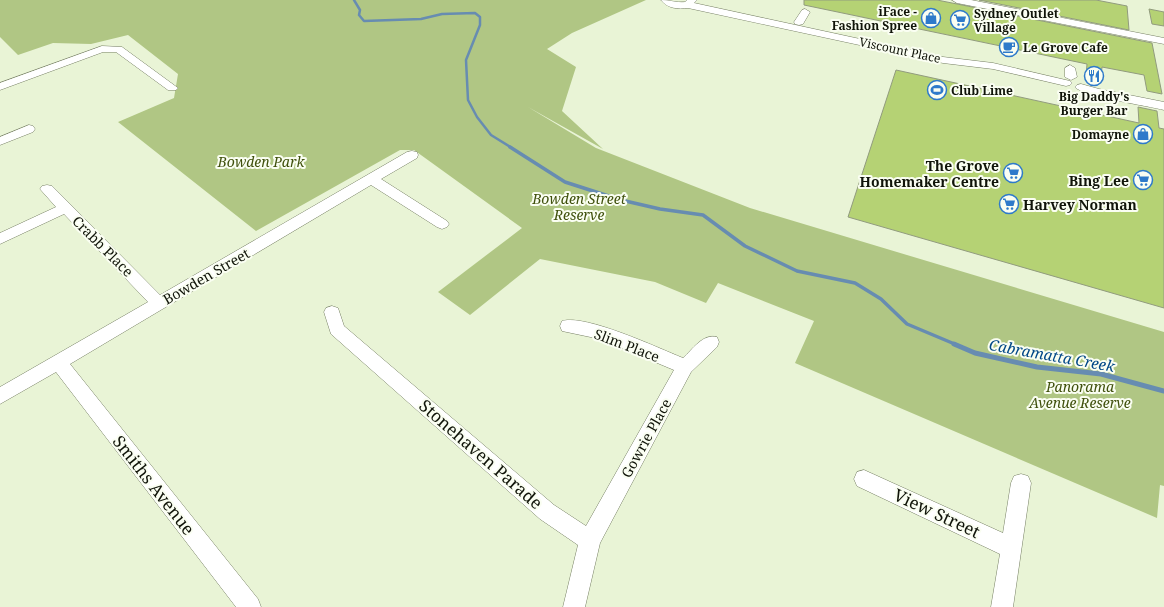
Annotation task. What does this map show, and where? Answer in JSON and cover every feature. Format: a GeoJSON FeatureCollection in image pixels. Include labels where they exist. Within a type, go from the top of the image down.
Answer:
{"type":"FeatureCollection","features":[{"type":"Feature","properties":{"kind":"street"},"geometry":{"type":"LineString","coordinates":[[666,0],[674,5],[690,2]]}},
{"type":"Feature","properties":{"kind":"street"},"geometry":{"type":"LineString","coordinates":[[957,0],[1164,41]]}},
{"type":"Feature","properties":{"kind":"street","name":"Viscount Place"},"geometry":{"type":"LineString","coordinates":[[690,2],[799,22],[1074,84],[1164,99]]}},
{"type":"Feature","properties":{"kind":"street","name":"Viscount Place"},"geometry":{"type":"LineString","coordinates":[[690,2],[943,60],[993,66],[1044,77],[1074,84],[1096,92],[1164,106]]}},
{"type":"Feature","properties":{"kind":"street"},"geometry":{"type":"LineString","coordinates":[[799,22],[805,12]]}},
{"type":"Feature","properties":{"kind":"street"},"geometry":{"type":"LineString","coordinates":[[0,87],[102,49],[118,49],[172,88]]}},
{"type":"Feature","properties":{"kind":"street"},"geometry":{"type":"LineString","coordinates":[[0,141],[29,129]]}},
{"type":"Feature","properties":{"kind":"street","name":"Bowden Street"},"geometry":{"type":"LineString","coordinates":[[0,396],[412,155]]}},
{"type":"Feature","properties":{"kind":"street"},"geometry":{"type":"LineString","coordinates":[[372,179],[442,224]]}},
{"type":"Feature","properties":{"kind":"street","name":"Crabb Place"},"geometry":{"type":"LineString","coordinates":[[47,188],[159,303]]}},
{"type":"Feature","properties":{"kind":"street"},"geometry":{"type":"LineString","coordinates":[[0,240],[65,208]]}},
{"type":"Feature","properties":{"kind":"street","name":"Stonehaven Parade"},"geometry":{"type":"LineString","coordinates":[[332,312],[337,329],[547,512],[590,540]]}},
{"type":"Feature","properties":{"kind":"street","name":"Slim Place"},"geometry":{"type":"LineString","coordinates":[[568,326],[602,333],[685,367]]}},
{"type":"Feature","properties":{"kind":"street","name":"Gowrie Place"},"geometry":{"type":"LineString","coordinates":[[590,540],[685,367],[711,342]]}},
{"type":"Feature","properties":{"kind":"street","name":"Smiths Avenue"},"geometry":{"type":"LineString","coordinates":[[58,362],[250,607]]}},
{"type":"Feature","properties":{"kind":"street","name":"View Street"},"geometry":{"type":"LineString","coordinates":[[864,479],[1011,548]]}},
{"type":"Feature","properties":{"kind":"street"},"geometry":{"type":"LineString","coordinates":[[1002,607],[1021,483]]}},
{"type":"Feature","properties":{"kind":"street"},"geometry":{"type":"LineString","coordinates":[[574,607],[590,540]]}},
{"type":"Feature","properties":{"kind":"green space"},"geometry":{"type":"Polygon","coordinates":[[[0,0],[646,0],[572,33],[547,49],[576,67],[562,111],[603,149],[528,107],[596,148],[750,208],[1164,332],[1164,486],[1160,485],[1157,518],[795,363],[814,321],[718,283],[706,303],[655,282],[540,259],[470,315],[438,292],[522,228],[414,150],[400,150],[256,231],[118,122],[174,98],[178,74],[128,35],[91,44],[53,43],[18,55],[0,37],[0,0]]]}},
{"type":"Feature","properties":{"kind":"building","name":"Sydney Outlet Village"},"geometry":{"type":"Polygon","coordinates":[[[804,0],[937,0],[1152,43],[1162,94],[1147,91],[1144,75],[1102,67],[1101,79],[1086,76],[1087,64],[804,5],[804,0]]]}},
{"type":"Feature","properties":{"kind":"building"},"geometry":{"type":"Polygon","coordinates":[[[979,0],[1096,0],[1127,6],[1129,30],[979,0]]]}},
{"type":"Feature","properties":{"kind":"building"},"geometry":{"type":"Polygon","coordinates":[[[1149,9],[1164,12],[1164,26],[1152,24],[1149,9]]]}},
{"type":"Feature","properties":{"kind":"building","name":"The Grove Homemaker Centre"},"geometry":{"type":"Polygon","coordinates":[[[896,70],[1139,123],[1138,107],[1157,111],[1159,128],[1164,129],[1164,308],[848,217],[896,70]]]}},
{"type":"Feature","properties":{"kind":"waterway","name":"Cabramatta Creek"},"geometry":{"type":"LineString","coordinates":[[354,0],[360,10],[359,15],[364,21],[421,19],[442,14],[475,13],[480,17],[480,25],[466,60],[468,100],[477,117],[491,135],[512,148]]}},
{"type":"Feature","properties":{"kind":"waterway","name":"Cabramatta Creek"},"geometry":{"type":"LineString","coordinates":[[510,147],[565,182],[621,200],[660,209],[703,215],[745,246],[797,271],[855,283],[881,299],[907,324],[957,345]]}},
{"type":"Feature","properties":{"kind":"waterway","name":"Cabramatta Creek"},"geometry":{"type":"LineString","coordinates":[[954,344],[975,353],[1037,367],[1101,374],[1164,391]]}},
{"type":"Feature","properties":{"kind":"place","name":"iFace - Fashion Spree"},"geometry":{"type":"Point","coordinates":[931,18]}},
{"type":"Feature","properties":{"kind":"place","name":"Sydney Outlet Village"},"geometry":{"type":"Point","coordinates":[960,20]}},
{"type":"Feature","properties":{"kind":"place","name":"Le Grove Cafe"},"geometry":{"type":"Point","coordinates":[1009,47]}},
{"type":"Feature","properties":{"kind":"place","name":"Big Daddy's Burger Bar"},"geometry":{"type":"Point","coordinates":[1094,76]}},
{"type":"Feature","properties":{"kind":"place","name":"Club Lime"},"geometry":{"type":"Point","coordinates":[937,90]}},
{"type":"Feature","properties":{"kind":"place","name":"Domayne"},"geometry":{"type":"Point","coordinates":[1143,134]}},
{"type":"Feature","properties":{"kind":"place","name":"The Grove Homemaker Centre"},"geometry":{"type":"Point","coordinates":[1013,173]}},
{"type":"Feature","properties":{"kind":"place","name":"Bing Lee"},"geometry":{"type":"Point","coordinates":[1143,180]}},
{"type":"Feature","properties":{"kind":"place","name":"Harvey Norman"},"geometry":{"type":"Point","coordinates":[1009,204]}},
{"type":"Feature","properties":{"kind":"park label","name":"Bowden Park"},"geometry":{"type":"Point","coordinates":[261,161]}},
{"type":"Feature","properties":{"kind":"park label","name":"Bowden Street Reserve"},"geometry":{"type":"Point","coordinates":[579,206]}},
{"type":"Feature","properties":{"kind":"park label","name":"Panorama Avenue Reserve"},"geometry":{"type":"Point","coordinates":[1080,394]}}]}
